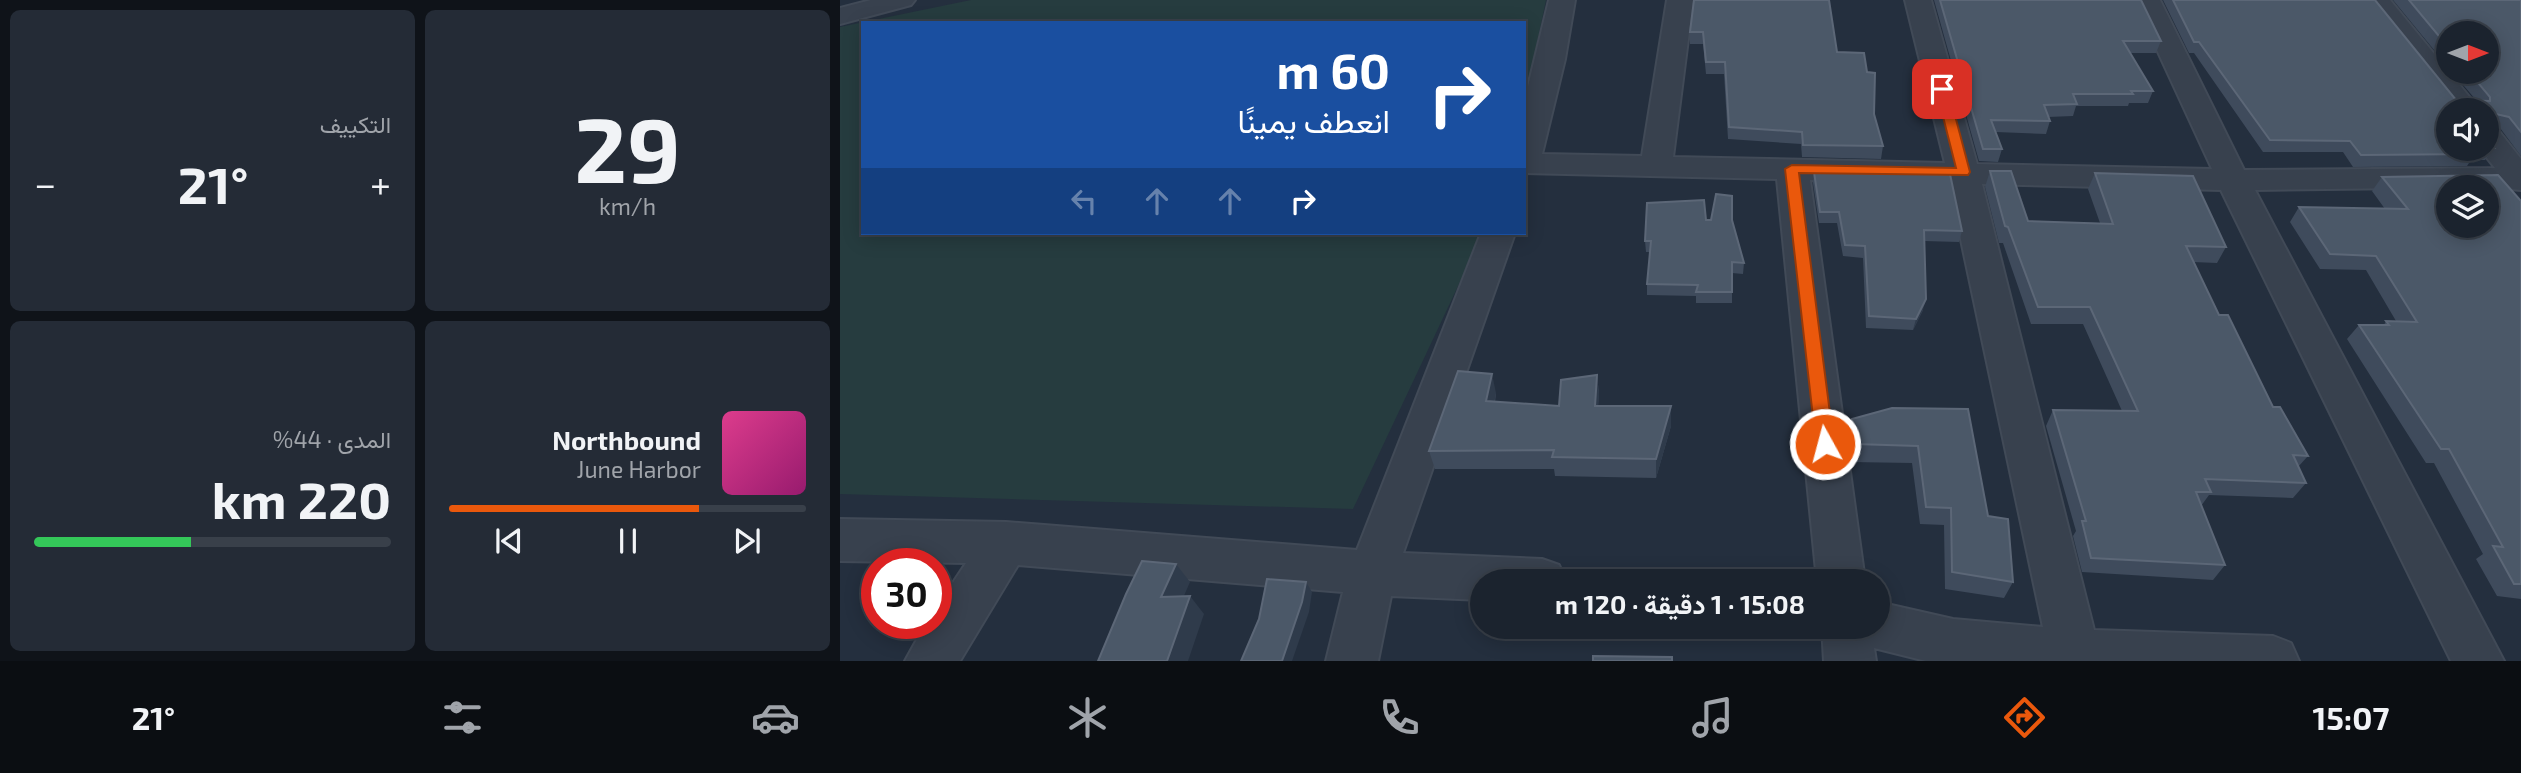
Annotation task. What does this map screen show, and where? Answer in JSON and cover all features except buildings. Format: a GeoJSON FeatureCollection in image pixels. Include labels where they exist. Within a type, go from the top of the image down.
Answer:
{"type":"FeatureCollection","features":[{"type":"Feature","properties":{"kind":"street"},"geometry":{"type":"LineString","coordinates":[[840,16],[902,0]]}},
{"type":"Feature","properties":{"kind":"street"},"geometry":{"type":"LineString","coordinates":[[1526,154],[1551,59],[1562,0]]}},
{"type":"Feature","properties":{"kind":"street"},"geometry":{"type":"LineString","coordinates":[[1657,167],[1680,0]]}},
{"type":"Feature","properties":{"kind":"street"},"geometry":{"type":"LineString","coordinates":[[1919,0],[1963,172],[2075,657]]}},
{"type":"Feature","properties":{"kind":"street"},"geometry":{"type":"LineString","coordinates":[[2147,0],[2233,180],[2478,661]]}},
{"type":"Feature","properties":{"kind":"street"},"geometry":{"type":"LineString","coordinates":[[2376,0],[2455,98]]}},
{"type":"Feature","properties":{"kind":"street"},"geometry":{"type":"LineString","coordinates":[[2499,152],[2521,179]]}},
{"type":"Feature","properties":{"kind":"street"},"geometry":{"type":"LineString","coordinates":[[1526,162],[2233,180],[2521,179]]}},
{"type":"Feature","properties":{"kind":"street"},"geometry":{"type":"LineString","coordinates":[[1792,169],[1840,569]]}},
{"type":"Feature","properties":{"kind":"street"},"geometry":{"type":"LineString","coordinates":[[1352,661],[1372,573],[1497,235]]}},
{"type":"Feature","properties":{"kind":"street"},"geometry":{"type":"LineString","coordinates":[[840,540],[1006,543],[1372,573],[1470,578]]}},
{"type":"Feature","properties":{"kind":"street"},"geometry":{"type":"LineString","coordinates":[[931,661],[1006,543]]}},
{"type":"Feature","properties":{"kind":"street"},"geometry":{"type":"LineString","coordinates":[[1890,629],[1953,643],[2075,657],[2273,661]]}},
{"type":"Feature","properties":{"kind":"street"},"geometry":{"type":"LineString","coordinates":[[1848,639],[1850,661]]}},
{"type":"Feature","properties":{"kind":"green space"},"geometry":{"type":"Polygon","coordinates":[[[971,0],[1546,0],[1526,96],[1526,21],[869,21],[971,0]]]}},
{"type":"Feature","properties":{"kind":"green space"},"geometry":{"type":"Polygon","coordinates":[[[861,23],[861,235],[1482,235],[1353,509],[840,494],[840,27],[861,23]]]}},
{"type":"Feature","properties":{"kind":"route"},"geometry":{"type":"LineString","coordinates":[[1825,444],[1792,169],[1963,172],[1942,89]]}}]}
